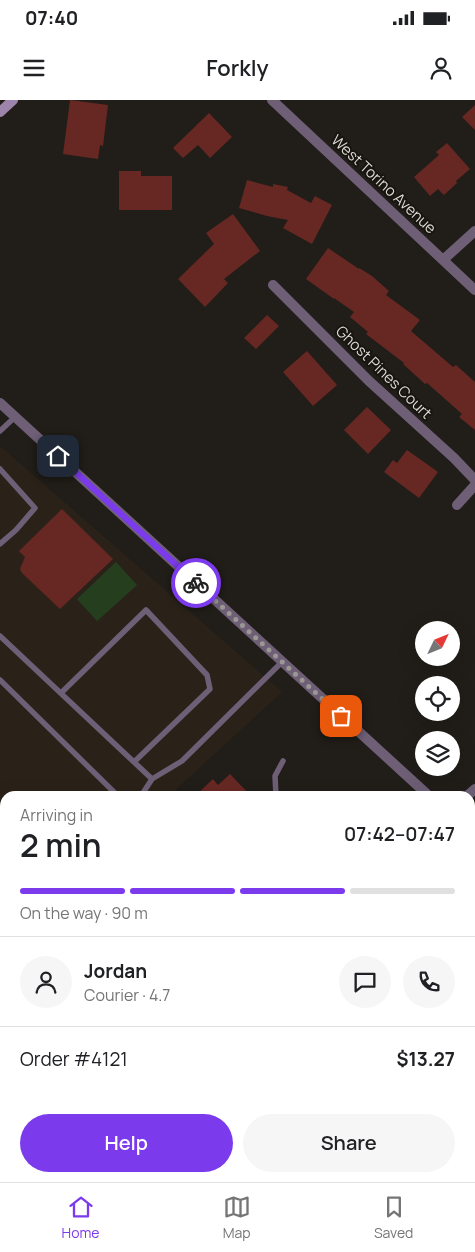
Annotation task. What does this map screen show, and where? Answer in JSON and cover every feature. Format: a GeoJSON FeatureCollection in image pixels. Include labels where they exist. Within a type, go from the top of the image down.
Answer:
{"type":"FeatureCollection","features":[{"type":"Feature","properties":{"kind":"street"},"geometry":{"type":"LineString","coordinates":[[0,112],[13,100]]}},
{"type":"Feature","properties":{"kind":"street","name":"West Torino Avenue"},"geometry":{"type":"LineString","coordinates":[[272,100],[475,290]]}},
{"type":"Feature","properties":{"kind":"street"},"geometry":{"type":"LineString","coordinates":[[443,260],[475,231]]}},
{"type":"Feature","properties":{"kind":"street","name":"Ghost Pines Court"},"geometry":{"type":"LineString","coordinates":[[273,285],[369,381],[454,458],[475,480]]}},
{"type":"Feature","properties":{"kind":"street"},"geometry":{"type":"LineString","coordinates":[[0,403],[424,791]]}},
{"type":"Feature","properties":{"kind":"street"},"geometry":{"type":"LineString","coordinates":[[457,505],[475,484]]}},
{"type":"Feature","properties":{"kind":"lane"},"geometry":{"type":"LineString","coordinates":[[0,431],[15,417]]}},
{"type":"Feature","properties":{"kind":"lane"},"geometry":{"type":"LineString","coordinates":[[0,469],[35,508],[16,530],[0,544]]}},
{"type":"Feature","properties":{"kind":"lane"},"geometry":{"type":"LineString","coordinates":[[61,693],[146,610],[207,675],[210,689],[134,762]]}},
{"type":"Feature","properties":{"kind":"lane"},"geometry":{"type":"LineString","coordinates":[[0,636],[152,779]]}},
{"type":"Feature","properties":{"kind":"lane"},"geometry":{"type":"LineString","coordinates":[[144,791],[152,779],[182,761],[282,662]]}},
{"type":"Feature","properties":{"kind":"lane"},"geometry":{"type":"LineString","coordinates":[[0,680],[113,791]]}},
{"type":"Feature","properties":{"kind":"lane"},"geometry":{"type":"LineString","coordinates":[[276,791],[275,776],[283,761]]}},
{"type":"Feature","properties":{"kind":"shaded area"},"geometry":{"type":"Polygon","coordinates":[[[0,446],[282,692],[174,791],[0,791],[0,446]]]}},
{"type":"Feature","properties":{"kind":"green space"},"geometry":{"type":"Polygon","coordinates":[[[116,562],[137,585],[97,621],[77,599],[116,562]]]}},
{"type":"Feature","properties":{"kind":"building"},"geometry":{"type":"Polygon","coordinates":[[[70,100],[108,105],[103,146],[100,145],[98,159],[63,154],[70,100]]]}},
{"type":"Feature","properties":{"kind":"building"},"geometry":{"type":"Polygon","coordinates":[[[475,105],[475,130],[462,117],[475,105]]]}},
{"type":"Feature","properties":{"kind":"building"},"geometry":{"type":"Polygon","coordinates":[[[209,113],[232,137],[210,158],[198,145],[183,158],[173,148],[209,113]]]}},
{"type":"Feature","properties":{"kind":"building"},"geometry":{"type":"Polygon","coordinates":[[[447,143],[470,169],[444,195],[438,189],[430,196],[414,177],[439,155],[436,152],[447,143]]]}},
{"type":"Feature","properties":{"kind":"building"},"geometry":{"type":"Polygon","coordinates":[[[119,171],[141,171],[141,176],[172,176],[172,210],[119,210],[119,171]]]}},
{"type":"Feature","properties":{"kind":"building"},"geometry":{"type":"Polygon","coordinates":[[[247,180],[273,187],[273,184],[288,187],[287,190],[311,203],[315,196],[332,205],[312,244],[283,228],[288,220],[239,208],[247,180]]]}},
{"type":"Feature","properties":{"kind":"building"},"geometry":{"type":"Polygon","coordinates":[[[233,214],[260,251],[224,279],[228,283],[205,307],[178,279],[214,244],[206,233],[233,214]]]}},
{"type":"Feature","properties":{"kind":"building"},"geometry":{"type":"Polygon","coordinates":[[[328,248],[372,276],[389,291],[386,295],[420,320],[411,331],[453,367],[456,365],[475,382],[475,430],[459,417],[462,414],[427,383],[425,384],[404,363],[366,334],[368,332],[350,317],[354,312],[306,279],[328,248]]]}},
{"type":"Feature","properties":{"kind":"building"},"geometry":{"type":"Polygon","coordinates":[[[267,315],[279,326],[256,349],[244,338],[267,315]]]}},
{"type":"Feature","properties":{"kind":"building"},"geometry":{"type":"Polygon","coordinates":[[[307,351],[337,385],[313,406],[283,372],[307,351]]]}},
{"type":"Feature","properties":{"kind":"building"},"geometry":{"type":"Polygon","coordinates":[[[367,407],[391,430],[368,454],[344,430],[367,407]]]}},
{"type":"Feature","properties":{"kind":"building"},"geometry":{"type":"Polygon","coordinates":[[[407,450],[438,472],[419,498],[384,472],[393,460],[397,463],[407,450]]]}},
{"type":"Feature","properties":{"kind":"building"},"geometry":{"type":"Polygon","coordinates":[[[62,509],[113,559],[60,609],[22,573],[20,569],[25,557],[19,551],[62,509]]]}},
{"type":"Feature","properties":{"kind":"building"},"geometry":{"type":"Polygon","coordinates":[[[230,774],[246,791],[200,791],[213,779],[218,785],[230,774]]]}},
{"type":"Feature","properties":{"kind":"way so far"},"geometry":{"type":"LineString","coordinates":[[196,583],[341,716]]}},
{"type":"Feature","properties":{"kind":"route"},"geometry":{"type":"LineString","coordinates":[[58,456],[196,583]]}}]}
